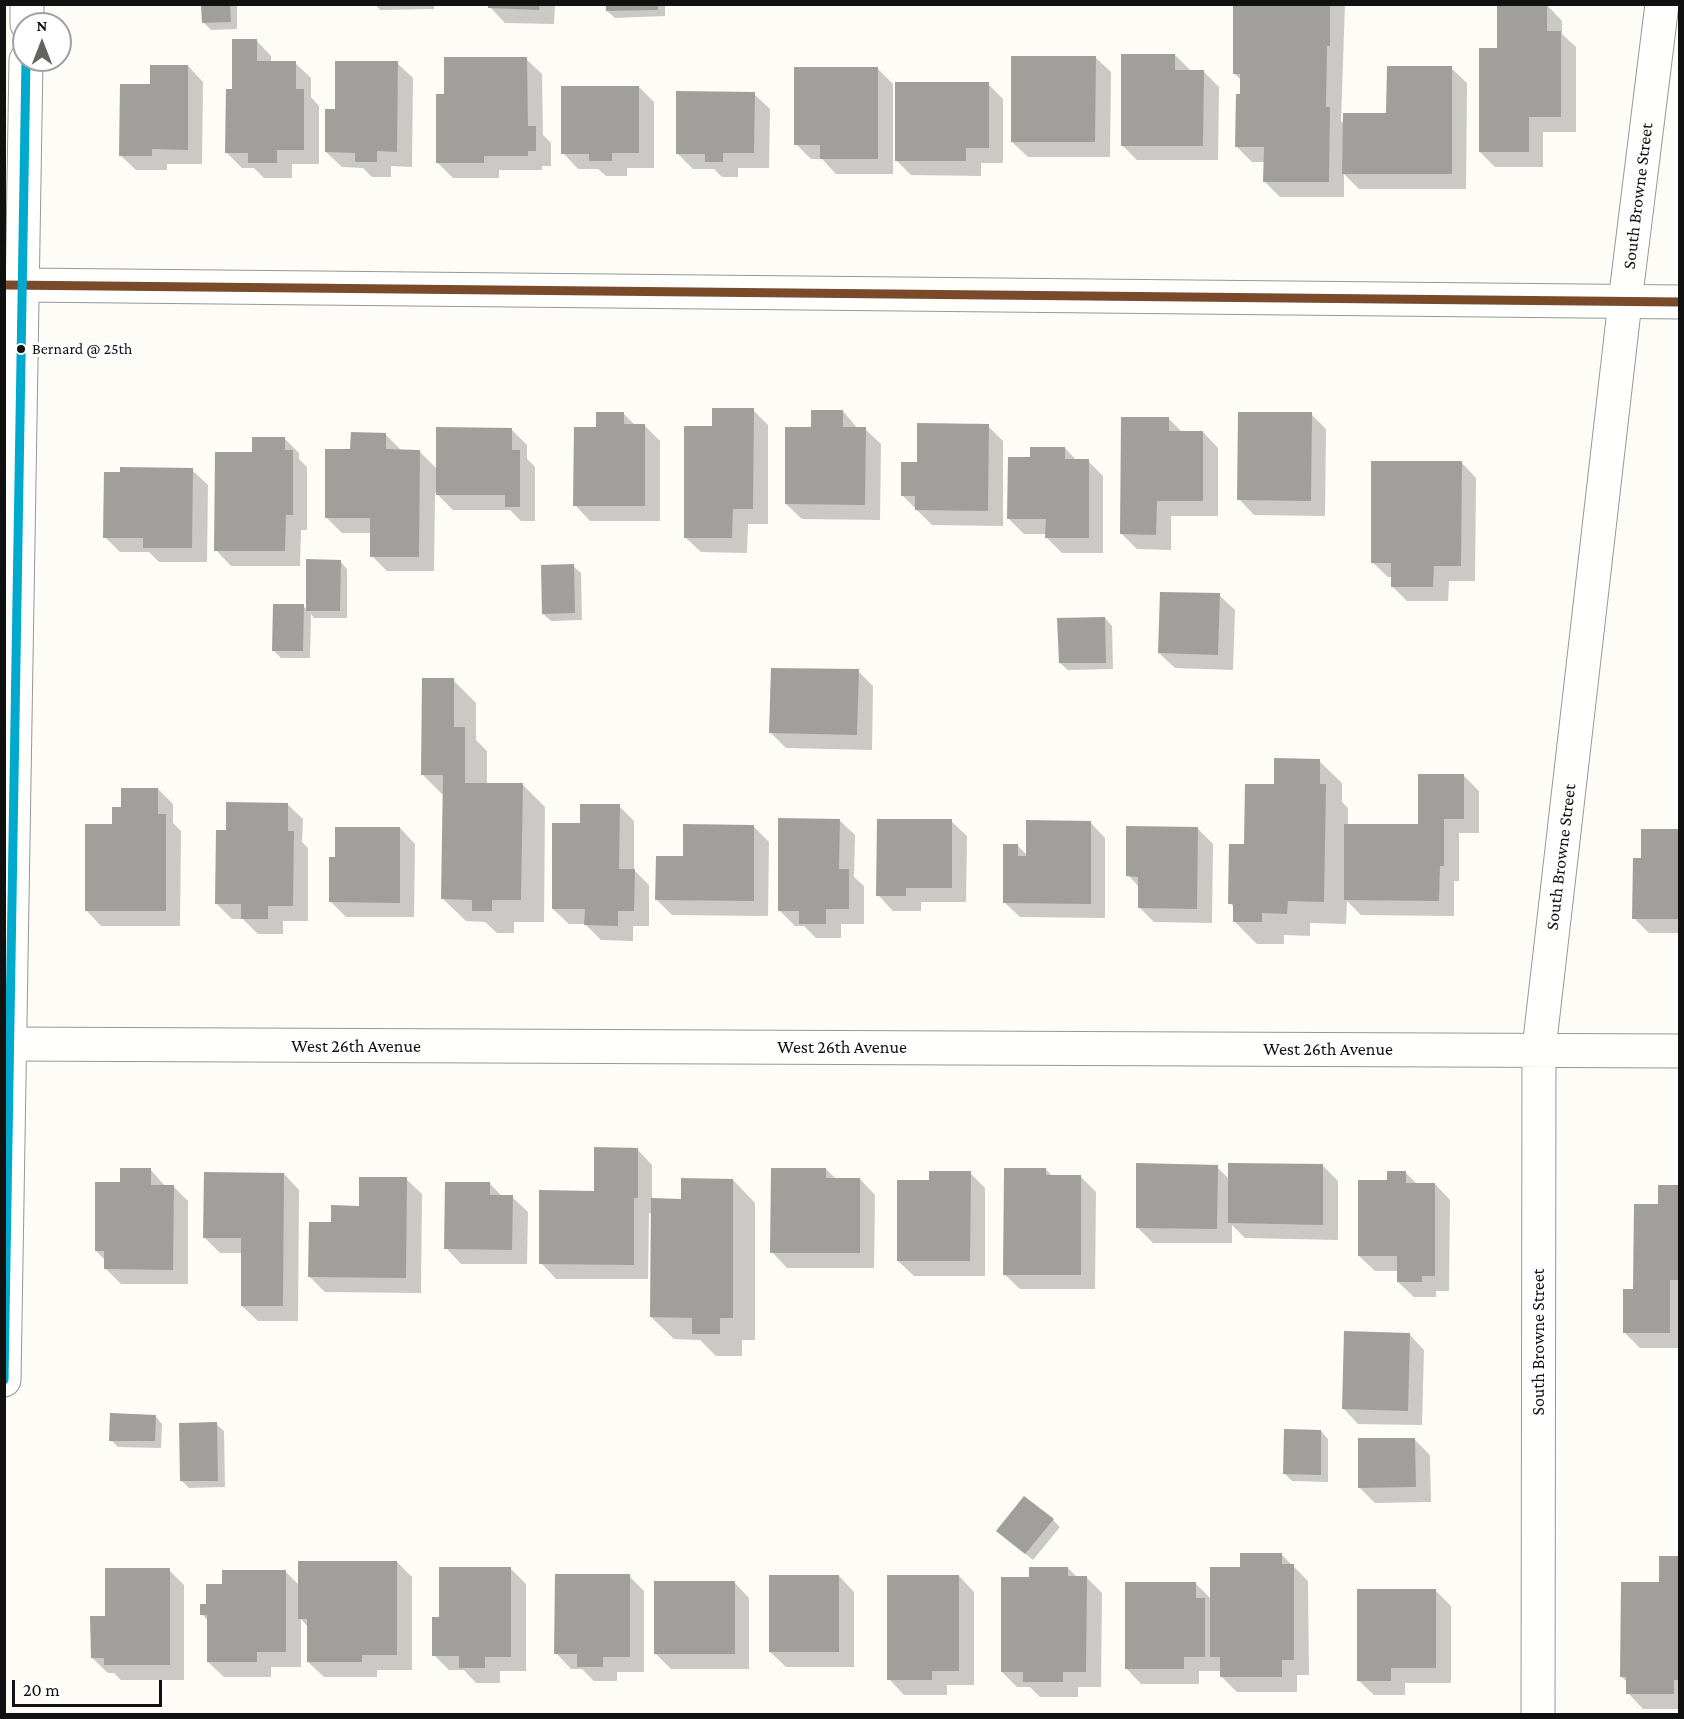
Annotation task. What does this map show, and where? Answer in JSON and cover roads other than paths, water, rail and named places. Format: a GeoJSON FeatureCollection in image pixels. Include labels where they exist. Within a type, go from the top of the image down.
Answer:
{"type":"FeatureCollection","features":[{"type":"Feature","properties":{"kind":"street","name":"South Browne Street"},"geometry":{"type":"LineString","coordinates":[[1538,1714],[1539,1050],[1624,302],[1662,4]]}},
{"type":"Feature","properties":{"kind":"street"},"geometry":{"type":"LineString","coordinates":[[4,1380],[14,285],[25,72]]}},
{"type":"Feature","properties":{"kind":"street"},"geometry":{"type":"LineString","coordinates":[[14,285],[1680,302]]}},
{"type":"Feature","properties":{"kind":"street","name":"West 26th Avenue"},"geometry":{"type":"LineString","coordinates":[[7,1044],[1680,1051]]}},
{"type":"Feature","properties":{"kind":"place","name":"Bernard @ 25th"},"geometry":{"type":"Point","coordinates":[21,349]}}]}
